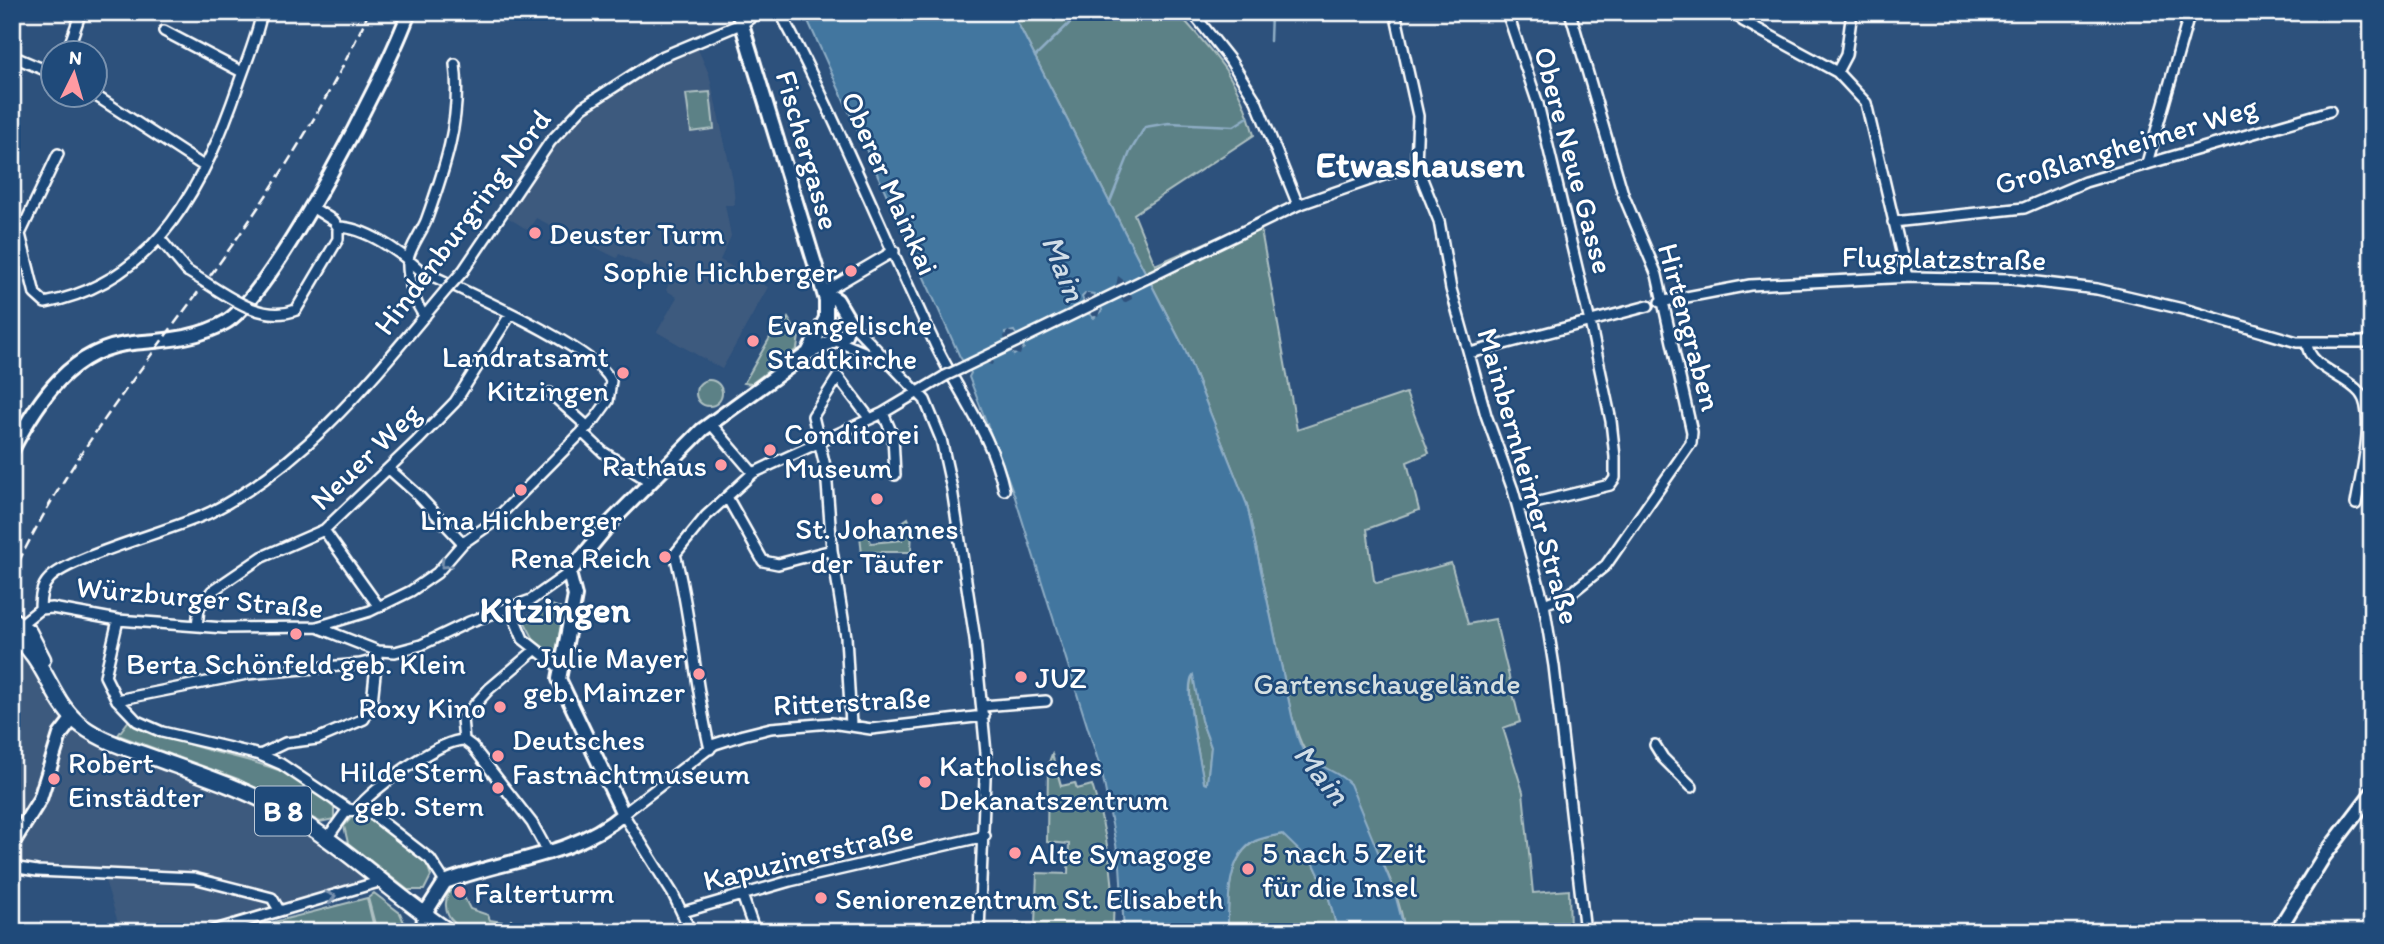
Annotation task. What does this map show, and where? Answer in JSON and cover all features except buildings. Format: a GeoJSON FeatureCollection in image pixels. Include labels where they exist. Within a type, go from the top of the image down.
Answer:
{"type":"FeatureCollection","features":[{"type":"Feature","properties":{"kind":"main road","name":"B 8"},"geometry":{"type":"LineString","coordinates":[[15,626],[36,641],[58,698],[73,718],[111,742],[258,798],[328,837],[424,915]]}},
{"type":"Feature","properties":{"kind":"main road"},"geometry":{"type":"LineString","coordinates":[[424,915],[450,932]]}},
{"type":"Feature","properties":{"kind":"street"},"geometry":{"type":"LineString","coordinates":[[72,38],[81,12]]}},
{"type":"Feature","properties":{"kind":"street"},"geometry":{"type":"LineString","coordinates":[[58,154],[20,234],[36,294],[45,303],[95,288],[160,239],[188,200],[205,167],[243,72],[262,12]]}},
{"type":"Feature","properties":{"kind":"street"},"geometry":{"type":"LineString","coordinates":[[12,450],[44,396],[72,367],[90,356],[117,345],[181,339],[211,329],[238,313],[262,284],[310,206],[369,99],[409,12]]}},
{"type":"Feature","properties":{"kind":"street"},"geometry":{"type":"LineString","coordinates":[[741,18],[758,12]]}},
{"type":"Feature","properties":{"kind":"street","name":"Oberer Mainkai"},"geometry":{"type":"LineString","coordinates":[[780,12],[817,82],[949,376],[992,447],[1004,490]]}},
{"type":"Feature","properties":{"kind":"street"},"geometry":{"type":"LineString","coordinates":[[1192,12],[1230,60],[1256,101],[1298,205]]}},
{"type":"Feature","properties":{"kind":"street"},"geometry":{"type":"LineString","coordinates":[[710,749],[696,704],[685,591],[675,554],[727,496],[753,473],[883,413],[918,391],[1298,205],[1416,164],[1419,116],[1395,12]]}},
{"type":"Feature","properties":{"kind":"street","name":"Obere Neue Gasse"},"geometry":{"type":"LineString","coordinates":[[1507,12],[1538,104],[1590,322],[1611,421],[1615,478],[1610,485],[1597,490],[1518,507]]}},
{"type":"Feature","properties":{"kind":"street","name":"Hirtengraben"},"geometry":{"type":"LineString","coordinates":[[1544,604],[1570,594],[1606,565],[1691,443],[1692,432],[1657,275],[1623,194],[1570,12]]}},
{"type":"Feature","properties":{"kind":"street"},"geometry":{"type":"LineString","coordinates":[[1737,12],[1743,21],[1837,72],[1866,103],[1908,277]]}},
{"type":"Feature","properties":{"kind":"street"},"geometry":{"type":"LineString","coordinates":[[1837,72],[1846,55],[1852,12]]}},
{"type":"Feature","properties":{"kind":"street"},"geometry":{"type":"LineString","coordinates":[[2147,163],[2190,12]]}},
{"type":"Feature","properties":{"kind":"street","name":"Hindenburgring Nord"},"geometry":{"type":"LineString","coordinates":[[40,609],[46,582],[62,569],[165,532],[212,511],[255,486],[370,384],[463,271],[550,142],[583,107],[659,58],[741,18]]}},
{"type":"Feature","properties":{"kind":"street","name":"Fischergasse"},"geometry":{"type":"LineString","coordinates":[[741,18],[824,292]]}},
{"type":"Feature","properties":{"kind":"street"},"geometry":{"type":"LineString","coordinates":[[164,31],[243,72]]}},
{"type":"Feature","properties":{"kind":"street"},"geometry":{"type":"LineString","coordinates":[[12,56],[38,68]]}},
{"type":"Feature","properties":{"kind":"street"},"geometry":{"type":"LineString","coordinates":[[425,316],[417,307],[408,259],[424,226],[453,134],[457,92],[455,64]]}},
{"type":"Feature","properties":{"kind":"street"},"geometry":{"type":"LineString","coordinates":[[108,104],[205,167]]}},
{"type":"Feature","properties":{"kind":"street","name":"Großlangheimer Weg"},"geometry":{"type":"LineString","coordinates":[[1893,222],[2024,208],[2085,182],[2330,111]]}},
{"type":"Feature","properties":{"kind":"street","name":"Mainbernheimer Straße"},"geometry":{"type":"LineString","coordinates":[[1416,164],[1439,221],[1451,289],[1486,415],[1518,507],[1544,604],[1555,666],[1585,932]]}},
{"type":"Feature","properties":{"kind":"street"},"geometry":{"type":"LineString","coordinates":[[310,206],[338,227],[357,229],[408,259],[420,270],[569,345],[609,376],[608,401],[585,430],[492,523],[463,543],[437,573],[379,607],[317,628]]}},
{"type":"Feature","properties":{"kind":"street"},"geometry":{"type":"LineString","coordinates":[[160,239],[187,271],[261,314],[282,315],[296,310],[338,239],[338,227]]}},
{"type":"Feature","properties":{"kind":"street"},"geometry":{"type":"LineString","coordinates":[[824,292],[894,251]]}},
{"type":"Feature","properties":{"kind":"street","name":"Flugplatzstraße"},"geometry":{"type":"LineString","coordinates":[[1662,302],[1750,285],[1908,277],[2046,281],[2097,289],[2187,310],[2307,343],[2372,342]]}},
{"type":"Feature","properties":{"kind":"street"},"geometry":{"type":"LineString","coordinates":[[824,292],[836,300],[848,320],[884,360],[918,391],[937,426],[952,489],[983,711],[985,836],[979,932]]}},
{"type":"Feature","properties":{"kind":"street"},"geometry":{"type":"LineString","coordinates":[[808,353],[823,322],[824,292]]}},
{"type":"Feature","properties":{"kind":"street"},"geometry":{"type":"LineString","coordinates":[[1469,353],[1648,306]]}},
{"type":"Feature","properties":{"kind":"street"},"geometry":{"type":"LineString","coordinates":[[823,322],[835,313],[848,320]]}},
{"type":"Feature","properties":{"kind":"street","name":"Neuer Weg"},"geometry":{"type":"LineString","coordinates":[[197,626],[199,608],[220,584],[262,557],[324,530],[389,469],[455,402],[510,314]]}},
{"type":"Feature","properties":{"kind":"street"},"geometry":{"type":"LineString","coordinates":[[117,700],[247,674],[404,650],[548,590],[569,573],[599,535],[649,481],[711,424],[808,353],[845,335],[848,320]]}},
{"type":"Feature","properties":{"kind":"street"},"geometry":{"type":"LineString","coordinates":[[823,322],[834,341],[884,360]]}},
{"type":"Feature","properties":{"kind":"street"},"geometry":{"type":"LineString","coordinates":[[2307,343],[2314,359],[2361,394],[2367,412],[2367,430],[2356,504]]}},
{"type":"Feature","properties":{"kind":"street"},"geometry":{"type":"LineString","coordinates":[[851,725],[846,637],[832,550],[826,470],[813,416],[837,378],[870,419]]}},
{"type":"Feature","properties":{"kind":"street"},"geometry":{"type":"LineString","coordinates":[[550,393],[603,452],[649,481]]}},
{"type":"Feature","properties":{"kind":"street"},"geometry":{"type":"LineString","coordinates":[[883,413],[893,436],[895,475]]}},
{"type":"Feature","properties":{"kind":"street"},"geometry":{"type":"LineString","coordinates":[[711,424],[753,473]]}},
{"type":"Feature","properties":{"kind":"street"},"geometry":{"type":"LineString","coordinates":[[389,469],[417,494],[463,543]]}},
{"type":"Feature","properties":{"kind":"street"},"geometry":{"type":"LineString","coordinates":[[727,496],[763,561],[778,564],[832,550]]}},
{"type":"Feature","properties":{"kind":"street"},"geometry":{"type":"LineString","coordinates":[[324,530],[379,607]]}},
{"type":"Feature","properties":{"kind":"street"},"geometry":{"type":"LineString","coordinates":[[569,573],[575,596],[560,668],[561,683],[623,814],[683,912],[691,932]]}},
{"type":"Feature","properties":{"kind":"street"},"geometry":{"type":"LineString","coordinates":[[510,608],[523,639],[560,668]]}},
{"type":"Feature","properties":{"kind":"street","name":"Würzburger Straße"},"geometry":{"type":"LineString","coordinates":[[15,626],[40,609],[72,610],[118,620],[197,626],[249,629],[317,628],[377,655]]}},
{"type":"Feature","properties":{"kind":"street"},"geometry":{"type":"LineString","coordinates":[[118,620],[105,676],[117,700],[137,721],[162,732],[260,755],[313,783],[353,809],[372,814],[430,859],[445,882]]}},
{"type":"Feature","properties":{"kind":"street"},"geometry":{"type":"LineString","coordinates":[[464,740],[462,719],[489,689],[535,650]]}},
{"type":"Feature","properties":{"kind":"street"},"geometry":{"type":"LineString","coordinates":[[260,755],[285,743],[317,738],[362,721],[372,702],[377,655]]}},
{"type":"Feature","properties":{"kind":"street","name":"Ritterstraße"},"geometry":{"type":"LineString","coordinates":[[623,814],[723,741],[771,728],[839,723],[871,729],[1046,701]]}},
{"type":"Feature","properties":{"kind":"street"},"geometry":{"type":"LineString","coordinates":[[15,835],[46,786],[60,735],[73,718]]}},
{"type":"Feature","properties":{"kind":"street"},"geometry":{"type":"LineString","coordinates":[[328,837],[353,809],[399,772],[452,742],[464,740],[472,746],[532,823],[549,854]]}},
{"type":"Feature","properties":{"kind":"street"},"geometry":{"type":"LineString","coordinates":[[1655,745],[1663,758],[1692,787]]}},
{"type":"Feature","properties":{"kind":"street"},"geometry":{"type":"LineString","coordinates":[[2277,932],[2324,856],[2372,793]]}},
{"type":"Feature","properties":{"kind":"street"},"geometry":{"type":"LineString","coordinates":[[423,932],[424,915],[445,882],[549,854],[601,831],[623,814]]}},
{"type":"Feature","properties":{"kind":"street","name":"Kapuzinerstraße"},"geometry":{"type":"LineString","coordinates":[[683,912],[790,881],[985,836]]}},
{"type":"Feature","properties":{"kind":"street"},"geometry":{"type":"LineString","coordinates":[[12,867],[37,871],[194,878],[272,898],[279,911]]}},
{"type":"Feature","properties":{"kind":"street"},"geometry":{"type":"LineString","coordinates":[[208,932],[382,881]]}},
{"type":"Feature","properties":{"kind":"street"},"geometry":{"type":"LineString","coordinates":[[742,895],[755,932]]}},
{"type":"Feature","properties":{"kind":"shaded area"},"geometry":{"type":"Polygon","coordinates":[[[696,45],[709,74],[733,180],[735,205],[725,205],[731,236],[720,260],[768,287],[722,369],[657,332],[677,297],[666,290],[672,277],[619,254],[617,258],[536,218],[528,230],[507,217],[551,151],[578,120],[668,57],[696,45]]]}},
{"type":"Feature","properties":{"kind":"shaded area"},"geometry":{"type":"Polygon","coordinates":[[[12,641],[38,674],[57,715],[79,735],[251,802],[324,843],[364,878],[351,888],[191,932],[121,932],[101,867],[13,862],[29,826],[12,821],[12,641]]]}},
{"type":"Feature","properties":{"kind":"green space","name":"Gartenschaugelände"},"geometry":{"type":"Polygon","coordinates":[[[1012,12],[1177,12],[1214,54],[1233,82],[1254,135],[1134,214],[1155,265],[1259,219],[1297,430],[1406,393],[1429,453],[1407,462],[1419,510],[1367,529],[1374,580],[1377,583],[1451,563],[1468,624],[1495,619],[1520,722],[1503,728],[1523,792],[1533,893],[1569,890],[1570,932],[1405,932],[1393,887],[1373,845],[1324,767],[1306,752],[1299,739],[1247,505],[1185,350],[1012,12]]]}},
{"type":"Feature","properties":{"kind":"green space"},"geometry":{"type":"Polygon","coordinates":[[[710,92],[714,129],[691,132],[686,94],[710,92]]]}},
{"type":"Feature","properties":{"kind":"green space"},"geometry":{"type":"Polygon","coordinates":[[[835,317],[841,320],[844,326],[841,332],[835,335],[829,332],[826,326],[829,320],[835,317]]]}},
{"type":"Feature","properties":{"kind":"green space"},"geometry":{"type":"Polygon","coordinates":[[[788,318],[799,336],[797,349],[751,384],[744,383],[776,327],[782,330],[788,318]]]}},
{"type":"Feature","properties":{"kind":"green space"},"geometry":{"type":"Polygon","coordinates":[[[709,380],[718,384],[722,393],[718,402],[709,406],[700,402],[696,393],[700,384],[709,380]]]}},
{"type":"Feature","properties":{"kind":"green space"},"geometry":{"type":"Polygon","coordinates":[[[908,518],[912,529],[911,552],[867,552],[862,555],[860,535],[869,535],[871,543],[902,540],[901,523],[908,518]]]}},
{"type":"Feature","properties":{"kind":"green space"},"geometry":{"type":"Polygon","coordinates":[[[549,604],[560,608],[563,613],[557,648],[552,653],[537,645],[523,619],[549,604]]]}},
{"type":"Feature","properties":{"kind":"green space"},"geometry":{"type":"Polygon","coordinates":[[[1194,674],[1201,720],[1211,747],[1207,784],[1204,783],[1191,708],[1191,681],[1194,674]]]}},
{"type":"Feature","properties":{"kind":"green space"},"geometry":{"type":"Polygon","coordinates":[[[130,719],[183,742],[267,766],[301,781],[334,808],[334,819],[320,822],[238,779],[118,735],[130,719]]]}},
{"type":"Feature","properties":{"kind":"green space"},"geometry":{"type":"Polygon","coordinates":[[[1052,754],[1061,786],[1075,783],[1077,789],[1092,785],[1112,878],[1112,932],[1016,932],[1016,924],[1035,925],[1037,873],[1068,874],[1069,844],[1047,842],[1048,765],[1052,754]]]}},
{"type":"Feature","properties":{"kind":"green space"},"geometry":{"type":"Polygon","coordinates":[[[360,816],[426,861],[431,876],[424,890],[408,890],[348,843],[344,826],[351,818],[360,816]]]}},
{"type":"Feature","properties":{"kind":"green space"},"geometry":{"type":"Polygon","coordinates":[[[1283,834],[1315,866],[1327,891],[1338,932],[1228,932],[1231,881],[1239,857],[1256,841],[1283,834]]]}},
{"type":"Feature","properties":{"kind":"green space"},"geometry":{"type":"Polygon","coordinates":[[[458,883],[455,894],[464,897],[470,909],[488,915],[490,920],[509,923],[511,920],[543,932],[485,932],[458,925],[449,917],[446,902],[449,893],[458,883]]]}},
{"type":"Feature","properties":{"kind":"green space"},"geometry":{"type":"Polygon","coordinates":[[[374,893],[400,913],[408,932],[377,932],[368,898],[374,893]]]}},
{"type":"Feature","properties":{"kind":"green space"},"geometry":{"type":"Polygon","coordinates":[[[367,898],[375,932],[235,932],[367,898]]]}},
{"type":"Feature","properties":{"kind":"water","name":"Main"},"geometry":{"type":"Polygon","coordinates":[[[804,12],[1012,12],[1185,350],[1247,505],[1299,741],[1312,760],[1350,784],[1394,890],[1405,932],[1338,932],[1327,891],[1315,866],[1282,834],[1255,841],[1239,858],[1231,882],[1228,932],[1124,932],[1120,865],[1102,773],[1014,494],[969,377],[971,373],[960,357],[804,12]],[[1086,293],[1082,297],[1088,313],[1094,318],[1102,310],[1094,294],[1086,293]],[[1014,331],[1005,333],[1014,355],[1024,348],[1014,331]],[[1193,675],[1190,682],[1193,726],[1204,783],[1207,784],[1211,747],[1201,720],[1193,675]]]}},
{"type":"Feature","properties":{"kind":"pier"},"geometry":{"type":"Polygon","coordinates":[[[1148,271],[1153,281],[1131,292],[1132,299],[1124,303],[1120,297],[1101,307],[1098,317],[1087,313],[1023,345],[1020,355],[1010,352],[994,359],[992,365],[985,363],[967,373],[962,363],[1005,341],[1004,336],[1008,331],[1018,335],[1083,303],[1086,293],[1096,297],[1116,286],[1118,276],[1126,282],[1148,271]]]}},
{"type":"Feature","properties":{"kind":"waterway"},"geometry":{"type":"LineString","coordinates":[[1035,57],[1081,12]]}},
{"type":"Feature","properties":{"kind":"waterway"},"geometry":{"type":"LineString","coordinates":[[1270,41],[1271,12]]}},
{"type":"Feature","properties":{"kind":"waterway"},"geometry":{"type":"LineString","coordinates":[[1110,202],[1130,152],[1145,127],[1169,123],[1234,126],[1248,117]]}},
{"type":"Feature","properties":{"kind":"railway"},"geometry":{"type":"LineString","coordinates":[[12,576],[33,533],[83,451],[223,258],[283,169],[337,77],[369,12]]}},
{"type":"Feature","properties":{"kind":"place","name":"Deuster Turm"},"geometry":{"type":"Point","coordinates":[535,233]}},
{"type":"Feature","properties":{"kind":"place","name":"Sophie Hichberger"},"geometry":{"type":"Point","coordinates":[851,271]}},
{"type":"Feature","properties":{"kind":"place","name":"Evangelische Stadtkirche"},"geometry":{"type":"Point","coordinates":[753,341]}},
{"type":"Feature","properties":{"kind":"place","name":"Landratsamt Kitzingen"},"geometry":{"type":"Point","coordinates":[623,373]}},
{"type":"Feature","properties":{"kind":"place","name":"Conditorei Museum"},"geometry":{"type":"Point","coordinates":[770,450]}},
{"type":"Feature","properties":{"kind":"place","name":"Rathaus"},"geometry":{"type":"Point","coordinates":[721,465]}},
{"type":"Feature","properties":{"kind":"place","name":"Lina Hichberger"},"geometry":{"type":"Point","coordinates":[521,490]}},
{"type":"Feature","properties":{"kind":"place","name":"St. Johannes der Täufer"},"geometry":{"type":"Point","coordinates":[877,499]}},
{"type":"Feature","properties":{"kind":"place","name":"Rena Reich"},"geometry":{"type":"Point","coordinates":[665,557]}},
{"type":"Feature","properties":{"kind":"place","name":"Berta Schönfeld geb. Klein"},"geometry":{"type":"Point","coordinates":[296,634]}},
{"type":"Feature","properties":{"kind":"place","name":"Julie Mayer geb. Mainzer"},"geometry":{"type":"Point","coordinates":[699,674]}},
{"type":"Feature","properties":{"kind":"place","name":"JUZ"},"geometry":{"type":"Point","coordinates":[1021,677]}},
{"type":"Feature","properties":{"kind":"place","name":"Roxy Kino"},"geometry":{"type":"Point","coordinates":[500,707]}},
{"type":"Feature","properties":{"kind":"place","name":"Deutsches Fastnachtmuseum"},"geometry":{"type":"Point","coordinates":[498,756]}},
{"type":"Feature","properties":{"kind":"place","name":"Robert Einstädter"},"geometry":{"type":"Point","coordinates":[54,779]}},
{"type":"Feature","properties":{"kind":"place","name":"Katholisches Dekanatszentrum"},"geometry":{"type":"Point","coordinates":[925,782]}},
{"type":"Feature","properties":{"kind":"place","name":"Hilde Stern geb. Stern"},"geometry":{"type":"Point","coordinates":[498,788]}},
{"type":"Feature","properties":{"kind":"place","name":"Alte Synagoge"},"geometry":{"type":"Point","coordinates":[1015,853]}},
{"type":"Feature","properties":{"kind":"place","name":"5 nach 5 Zeit für die Insel"},"geometry":{"type":"Point","coordinates":[1248,869]}},
{"type":"Feature","properties":{"kind":"place","name":"Falterturm"},"geometry":{"type":"Point","coordinates":[460,892]}},
{"type":"Feature","properties":{"kind":"place","name":"Seniorenzentrum St. Elisabeth"},"geometry":{"type":"Point","coordinates":[821,898]}},
{"type":"Feature","properties":{"kind":"district","name":"Etwashausen"},"geometry":{"type":"Point","coordinates":[1420,164]}},
{"type":"Feature","properties":{"kind":"district","name":"Kitzingen"},"geometry":{"type":"Point","coordinates":[555,609]}}]}
